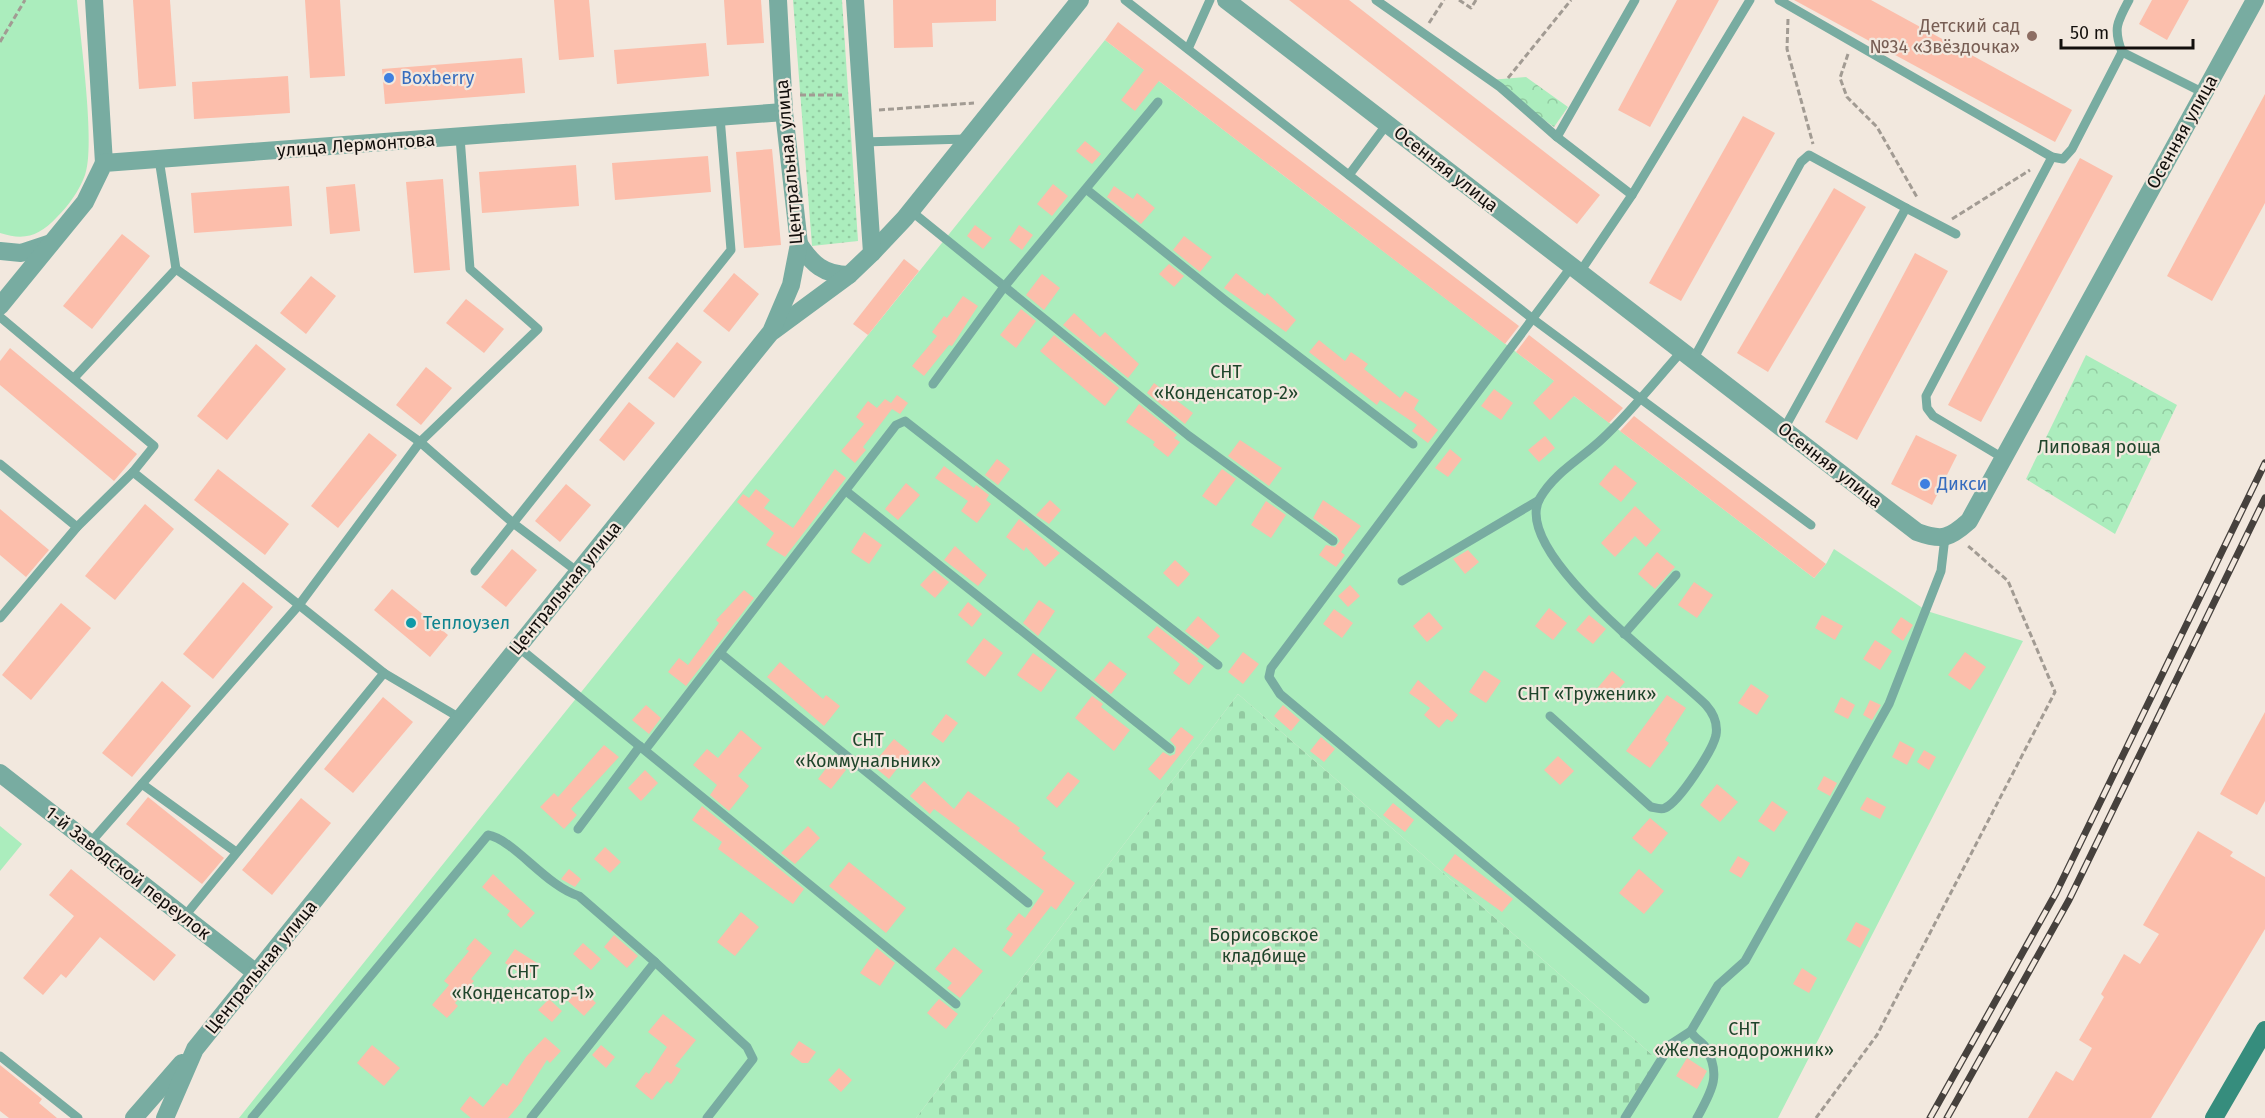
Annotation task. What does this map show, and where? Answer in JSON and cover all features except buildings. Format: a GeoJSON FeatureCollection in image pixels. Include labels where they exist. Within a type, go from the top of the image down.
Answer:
{"type":"FeatureCollection","features":[{"type":"Feature","properties":{"kind":"main road"},"geometry":{"type":"LineString","coordinates":[[2214,1118],[2265,1030]]}},
{"type":"Feature","properties":{"kind":"street"},"geometry":{"type":"LineString","coordinates":[[0,306],[85,202],[104,164],[94,0]]}},
{"type":"Feature","properties":{"kind":"street","name":"Центральная улица"},"geometry":{"type":"LineString","coordinates":[[165,1118],[195,1048],[771,332],[791,285],[799,244],[784,104],[778,0]]}},
{"type":"Feature","properties":{"kind":"street"},"geometry":{"type":"LineString","coordinates":[[855,0],[872,253]]}},
{"type":"Feature","properties":{"kind":"street"},"geometry":{"type":"LineString","coordinates":[[771,332],[849,275],[872,253],[911,211],[1080,0]]}},
{"type":"Feature","properties":{"kind":"street","name":"Осенняя улица"},"geometry":{"type":"LineString","coordinates":[[1226,0],[1917,532],[1938,539],[1950,535],[1969,521],[2255,0]]}},
{"type":"Feature","properties":{"kind":"street","name":"улица Лермонтова"},"geometry":{"type":"LineString","coordinates":[[104,164],[720,117],[784,104]]}},
{"type":"Feature","properties":{"kind":"street"},"geometry":{"type":"LineString","coordinates":[[0,250],[21,253],[53,242]]}},
{"type":"Feature","properties":{"kind":"street"},"geometry":{"type":"LineString","coordinates":[[799,244],[810,262],[824,271],[849,275]]}},
{"type":"Feature","properties":{"kind":"street","name":"1-й Заводской переулок"},"geometry":{"type":"LineString","coordinates":[[0,773],[256,973]]}},
{"type":"Feature","properties":{"kind":"street"},"geometry":{"type":"LineString","coordinates":[[134,1118],[195,1048]]}},
{"type":"Feature","properties":{"kind":"lane"},"geometry":{"type":"LineString","coordinates":[[1125,0],[1533,319],[1811,525]]}},
{"type":"Feature","properties":{"kind":"lane"},"geometry":{"type":"LineString","coordinates":[[1188,49],[1210,0]]}},
{"type":"Feature","properties":{"kind":"lane"},"geometry":{"type":"LineString","coordinates":[[1376,0],[1500,87],[1557,137],[1632,195]]}},
{"type":"Feature","properties":{"kind":"lane"},"geometry":{"type":"LineString","coordinates":[[1557,137],[1635,0]]}},
{"type":"Feature","properties":{"kind":"lane"},"geometry":{"type":"LineString","coordinates":[[1645,999],[1280,694],[1269,677],[1271,668],[1533,319],[1576,269],[1632,195],[1750,0]]}},
{"type":"Feature","properties":{"kind":"lane"},"geometry":{"type":"LineString","coordinates":[[1779,0],[1794,4],[1853,43],[2052,157],[2063,159],[2072,149],[2122,52]]}},
{"type":"Feature","properties":{"kind":"lane"},"geometry":{"type":"LineString","coordinates":[[2129,0],[2115,34],[2122,52],[2204,93]]}},
{"type":"Feature","properties":{"kind":"lane"},"geometry":{"type":"LineString","coordinates":[[933,384],[1004,287],[1158,102]]}},
{"type":"Feature","properties":{"kind":"lane"},"geometry":{"type":"LineString","coordinates":[[475,571],[731,250],[720,117]]}},
{"type":"Feature","properties":{"kind":"lane"},"geometry":{"type":"LineString","coordinates":[[1349,175],[1387,124]]}},
{"type":"Feature","properties":{"kind":"lane"},"geometry":{"type":"LineString","coordinates":[[90,843],[299,605],[420,442],[538,329],[470,269],[460,137]]}},
{"type":"Feature","properties":{"kind":"lane"},"geometry":{"type":"LineString","coordinates":[[864,142],[969,139]]}},
{"type":"Feature","properties":{"kind":"lane"},"geometry":{"type":"LineString","coordinates":[[1402,581],[1539,500],[1569,463],[1601,440],[1639,398],[1688,356],[1801,162],[1809,155],[1817,157],[1956,234]]}},
{"type":"Feature","properties":{"kind":"lane"},"geometry":{"type":"LineString","coordinates":[[2003,458],[1933,416],[1927,408],[1926,396],[2052,157]]}},
{"type":"Feature","properties":{"kind":"lane"},"geometry":{"type":"LineString","coordinates":[[159,159],[176,269],[420,442],[513,523],[578,572]]}},
{"type":"Feature","properties":{"kind":"lane"},"geometry":{"type":"LineString","coordinates":[[1086,189],[1226,301],[1413,444]]}},
{"type":"Feature","properties":{"kind":"lane"},"geometry":{"type":"LineString","coordinates":[[1784,429],[1906,208]]}},
{"type":"Feature","properties":{"kind":"lane"},"geometry":{"type":"LineString","coordinates":[[911,211],[1190,436],[1334,541]]}},
{"type":"Feature","properties":{"kind":"lane"},"geometry":{"type":"LineString","coordinates":[[74,378],[176,269]]}},
{"type":"Feature","properties":{"kind":"lane"},"geometry":{"type":"LineString","coordinates":[[0,317],[154,446],[132,472],[77,527],[0,618]]}},
{"type":"Feature","properties":{"kind":"lane"},"geometry":{"type":"LineString","coordinates":[[578,829],[720,653],[896,425],[905,421],[1218,665]]}},
{"type":"Feature","properties":{"kind":"lane"},"geometry":{"type":"LineString","coordinates":[[0,464],[77,527]]}},
{"type":"Feature","properties":{"kind":"lane"},"geometry":{"type":"LineString","coordinates":[[132,472],[384,672],[460,718]]}},
{"type":"Feature","properties":{"kind":"lane"},"geometry":{"type":"LineString","coordinates":[[846,491],[1170,749]]}},
{"type":"Feature","properties":{"kind":"lane"},"geometry":{"type":"LineString","coordinates":[[1539,500],[1534,517],[1545,545],[1561,568],[1624,634],[1696,695],[1715,716],[1716,735],[1710,751],[1677,798],[1667,807],[1651,807],[1550,716]]}},
{"type":"Feature","properties":{"kind":"lane"},"geometry":{"type":"LineString","coordinates":[[1625,1118],[1671,1044],[1691,1031],[1718,985],[1745,961],[1890,704],[1941,571],[1950,535]]}},
{"type":"Feature","properties":{"kind":"lane"},"geometry":{"type":"LineString","coordinates":[[1624,634],[1676,575]]}},
{"type":"Feature","properties":{"kind":"lane"},"geometry":{"type":"LineString","coordinates":[[518,647],[956,1004]]}},
{"type":"Feature","properties":{"kind":"lane"},"geometry":{"type":"LineString","coordinates":[[720,653],[1028,903]]}},
{"type":"Feature","properties":{"kind":"lane"},"geometry":{"type":"LineString","coordinates":[[184,917],[384,672]]}},
{"type":"Feature","properties":{"kind":"lane"},"geometry":{"type":"LineString","coordinates":[[142,784],[236,852]]}},
{"type":"Feature","properties":{"kind":"lane"},"geometry":{"type":"LineString","coordinates":[[252,1118],[488,835],[502,841],[565,892],[579,896],[747,1047],[753,1059],[707,1118]]}},
{"type":"Feature","properties":{"kind":"lane"},"geometry":{"type":"LineString","coordinates":[[531,1118],[655,962]]}},
{"type":"Feature","properties":{"kind":"lane"},"geometry":{"type":"LineString","coordinates":[[1691,1031],[1704,1045],[1715,1066],[1709,1095],[1697,1118]]}},
{"type":"Feature","properties":{"kind":"lane"},"geometry":{"type":"LineString","coordinates":[[0,1056],[78,1118]]}},
{"type":"Feature","properties":{"kind":"path"},"geometry":{"type":"LineString","coordinates":[[0,42],[26,0]]}},
{"type":"Feature","properties":{"kind":"path"},"geometry":{"type":"LineString","coordinates":[[1422,33],[1444,0]]}},
{"type":"Feature","properties":{"kind":"path"},"geometry":{"type":"LineString","coordinates":[[1460,0],[1471,8],[1476,0]]}},
{"type":"Feature","properties":{"kind":"path"},"geometry":{"type":"LineString","coordinates":[[1500,87],[1569,1]]}},
{"type":"Feature","properties":{"kind":"path"},"geometry":{"type":"LineString","coordinates":[[1794,4],[1786,27],[1787,49],[1817,157]]}},
{"type":"Feature","properties":{"kind":"path"},"geometry":{"type":"LineString","coordinates":[[1853,43],[1840,78],[1847,98],[1877,127],[1903,168],[1928,219]]}},
{"type":"Feature","properties":{"kind":"path"},"geometry":{"type":"LineString","coordinates":[[784,104],[861,94],[877,94],[879,110],[999,101]]}},
{"type":"Feature","properties":{"kind":"path"},"geometry":{"type":"LineString","coordinates":[[1940,226],[2052,157]]}},
{"type":"Feature","properties":{"kind":"path"},"geometry":{"type":"LineString","coordinates":[[1816,1118],[1877,1035],[2055,692],[2008,581],[1950,535]]}},
{"type":"Feature","properties":{"kind":"green space"},"geometry":{"type":"Polygon","coordinates":[[[0,0],[77,0],[88,117],[88,161],[80,187],[66,208],[44,229],[38,233],[17,237],[0,233],[0,0]]]}},
{"type":"Feature","properties":{"kind":"green space"},"geometry":{"type":"Polygon","coordinates":[[[793,0],[842,0],[858,241],[812,246],[793,0]]]}},
{"type":"Feature","properties":{"kind":"green space"},"geometry":{"type":"Polygon","coordinates":[[[1105,40],[1814,578],[1826,564],[1834,549],[1927,611],[2023,641],[1778,1118],[1621,1118],[1657,1059],[1238,694],[916,1118],[239,1118],[1105,40]]]}},
{"type":"Feature","properties":{"kind":"green space"},"geometry":{"type":"Polygon","coordinates":[[[1526,77],[1568,107],[1554,127],[1489,80],[1526,77]]]}},
{"type":"Feature","properties":{"kind":"green space","name":"Липовая роща"},"geometry":{"type":"Polygon","coordinates":[[[2086,355],[2177,405],[2115,534],[2026,479],[2086,355]]]}},
{"type":"Feature","properties":{"kind":"green space","name":"Борисовское кладбище"},"geometry":{"type":"Polygon","coordinates":[[[1238,694],[1657,1059],[1621,1118],[916,1118],[1238,694]]]}},
{"type":"Feature","properties":{"kind":"green space"},"geometry":{"type":"Polygon","coordinates":[[[0,826],[22,844],[0,871],[0,826]]]}},
{"type":"Feature","properties":{"kind":"railway"},"geometry":{"type":"LineString","coordinates":[[1930,1118],[2056,893],[2265,463]]}},
{"type":"Feature","properties":{"kind":"railway"},"geometry":{"type":"LineString","coordinates":[[1947,1118],[2069,900],[2265,498]]}},
{"type":"Feature","properties":{"kind":"place","name":"Детский сад №34 «Звёздочка»"},"geometry":{"type":"Point","coordinates":[2032,36]}},
{"type":"Feature","properties":{"kind":"place","name":"Boxberry"},"geometry":{"type":"Point","coordinates":[389,78]}},
{"type":"Feature","properties":{"kind":"place","name":"Дикси"},"geometry":{"type":"Point","coordinates":[1925,484]}},
{"type":"Feature","properties":{"kind":"place","name":"Теплоузел"},"geometry":{"type":"Point","coordinates":[411,623]}},
{"type":"Feature","properties":{"kind":"park label","name":"СНТ «Конденсатор-2»"},"geometry":{"type":"Point","coordinates":[1226,382]}},
{"type":"Feature","properties":{"kind":"park label","name":"СНТ «Труженик»"},"geometry":{"type":"Point","coordinates":[1587,694]}},
{"type":"Feature","properties":{"kind":"park label","name":"СНТ «Коммунальник»"},"geometry":{"type":"Point","coordinates":[868,750]}},
{"type":"Feature","properties":{"kind":"park label","name":"СНТ «Конденсатор-1»"},"geometry":{"type":"Point","coordinates":[523,982]}},
{"type":"Feature","properties":{"kind":"park label","name":"СНТ «Железнодорожник»"},"geometry":{"type":"Point","coordinates":[1744,1039]}}]}
